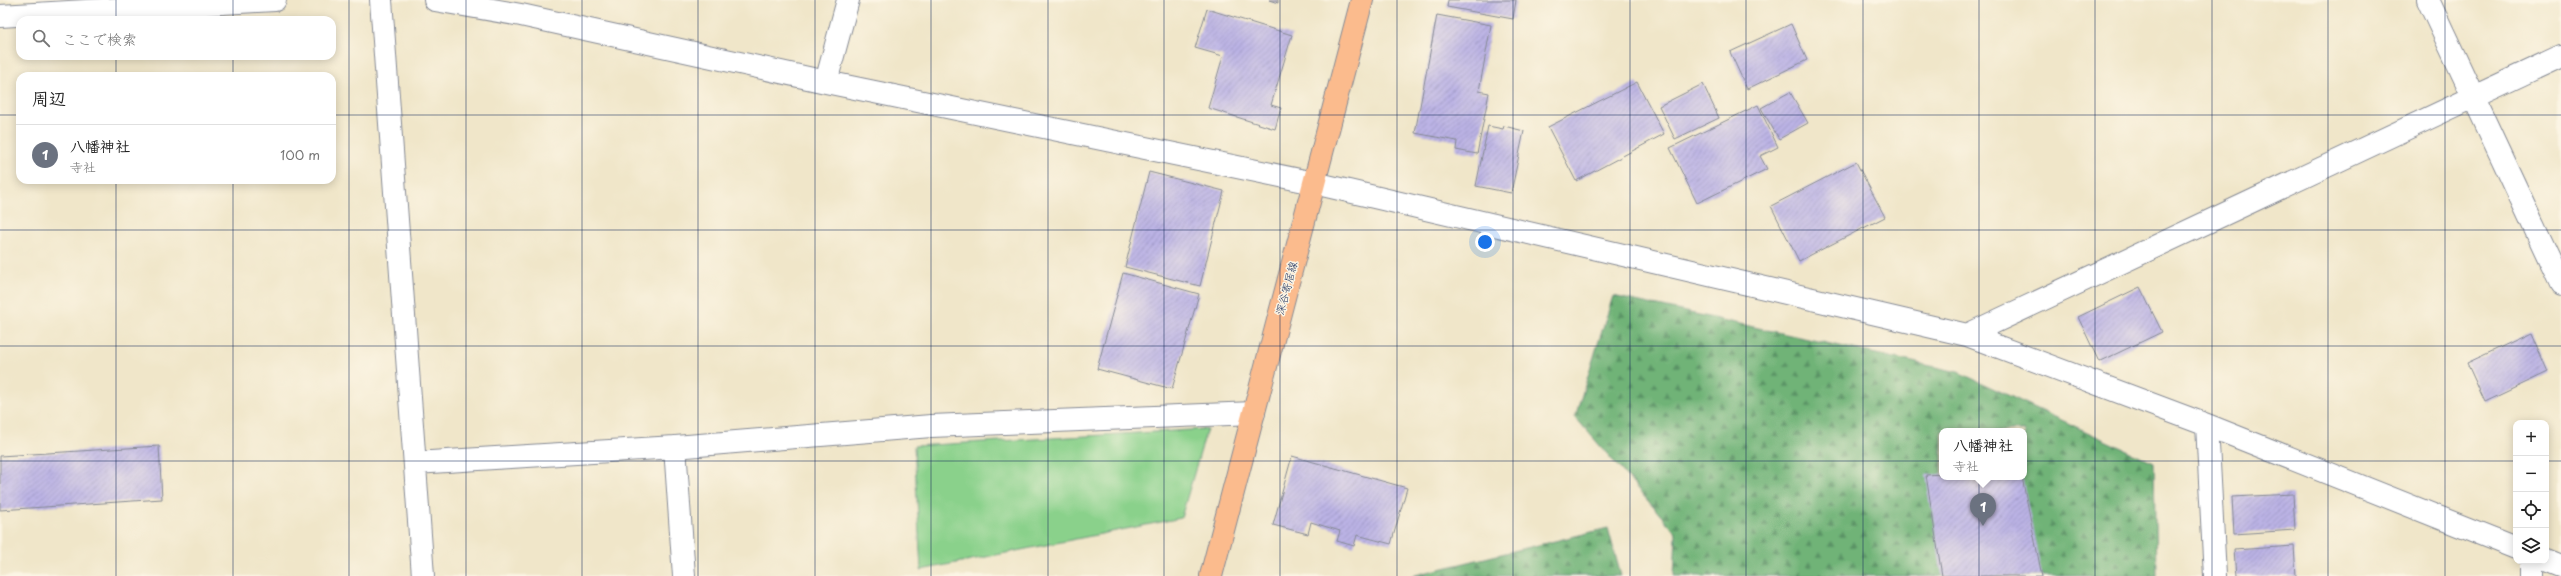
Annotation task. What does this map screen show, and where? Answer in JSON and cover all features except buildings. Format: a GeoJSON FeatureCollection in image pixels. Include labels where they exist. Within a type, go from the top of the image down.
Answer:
{"type":"FeatureCollection","features":[{"type":"Feature","properties":{"kind":"main road","name":"深谷寄居線"},"geometry":{"type":"LineString","coordinates":[[1211,576],[1362,0]]}},
{"type":"Feature","properties":{"kind":"street"},"geometry":{"type":"LineString","coordinates":[[0,16],[275,0]]}},
{"type":"Feature","properties":{"kind":"street"},"geometry":{"type":"LineString","coordinates":[[381,0],[423,576]]}},
{"type":"Feature","properties":{"kind":"street"},"geometry":{"type":"LineString","coordinates":[[435,0],[521,15],[826,82],[1314,183],[1967,335],[2207,425],[2513,547]]}},
{"type":"Feature","properties":{"kind":"street"},"geometry":{"type":"LineString","coordinates":[[826,82],[848,0]]}},
{"type":"Feature","properties":{"kind":"street"},"geometry":{"type":"LineString","coordinates":[[2428,0],[2561,284]]}},
{"type":"Feature","properties":{"kind":"street"},"geometry":{"type":"LineString","coordinates":[[1967,335],[2561,56]]}},
{"type":"Feature","properties":{"kind":"street"},"geometry":{"type":"LineString","coordinates":[[415,463],[675,447],[931,426],[1254,413]]}},
{"type":"Feature","properties":{"kind":"street"},"geometry":{"type":"LineString","coordinates":[[2207,425],[2215,576]]}},
{"type":"Feature","properties":{"kind":"street"},"geometry":{"type":"LineString","coordinates":[[675,447],[684,576]]}},
{"type":"Feature","properties":{"kind":"street"},"geometry":{"type":"LineString","coordinates":[[2549,561],[2561,566]]}},
{"type":"Feature","properties":{"kind":"street"},"geometry":{"type":"LineString","coordinates":[[2532,564],[2532,576]]}},
{"type":"Feature","properties":{"kind":"green space"},"geometry":{"type":"Polygon","coordinates":[[[1613,296],[1958,372],[2154,463],[2156,576],[1674,576],[1676,533],[1575,417],[1613,296]]]}},
{"type":"Feature","properties":{"kind":"green space"},"geometry":{"type":"Polygon","coordinates":[[[1207,429],[1181,518],[921,570],[914,446],[1207,429]]]}},
{"type":"Feature","properties":{"kind":"green space"},"geometry":{"type":"Polygon","coordinates":[[[1608,528],[1621,576],[1411,576],[1608,528]]]}},
{"type":"Feature","properties":{"kind":"place","name":"八幡神社"},"geometry":{"type":"Point","coordinates":[1983,526]}}]}
